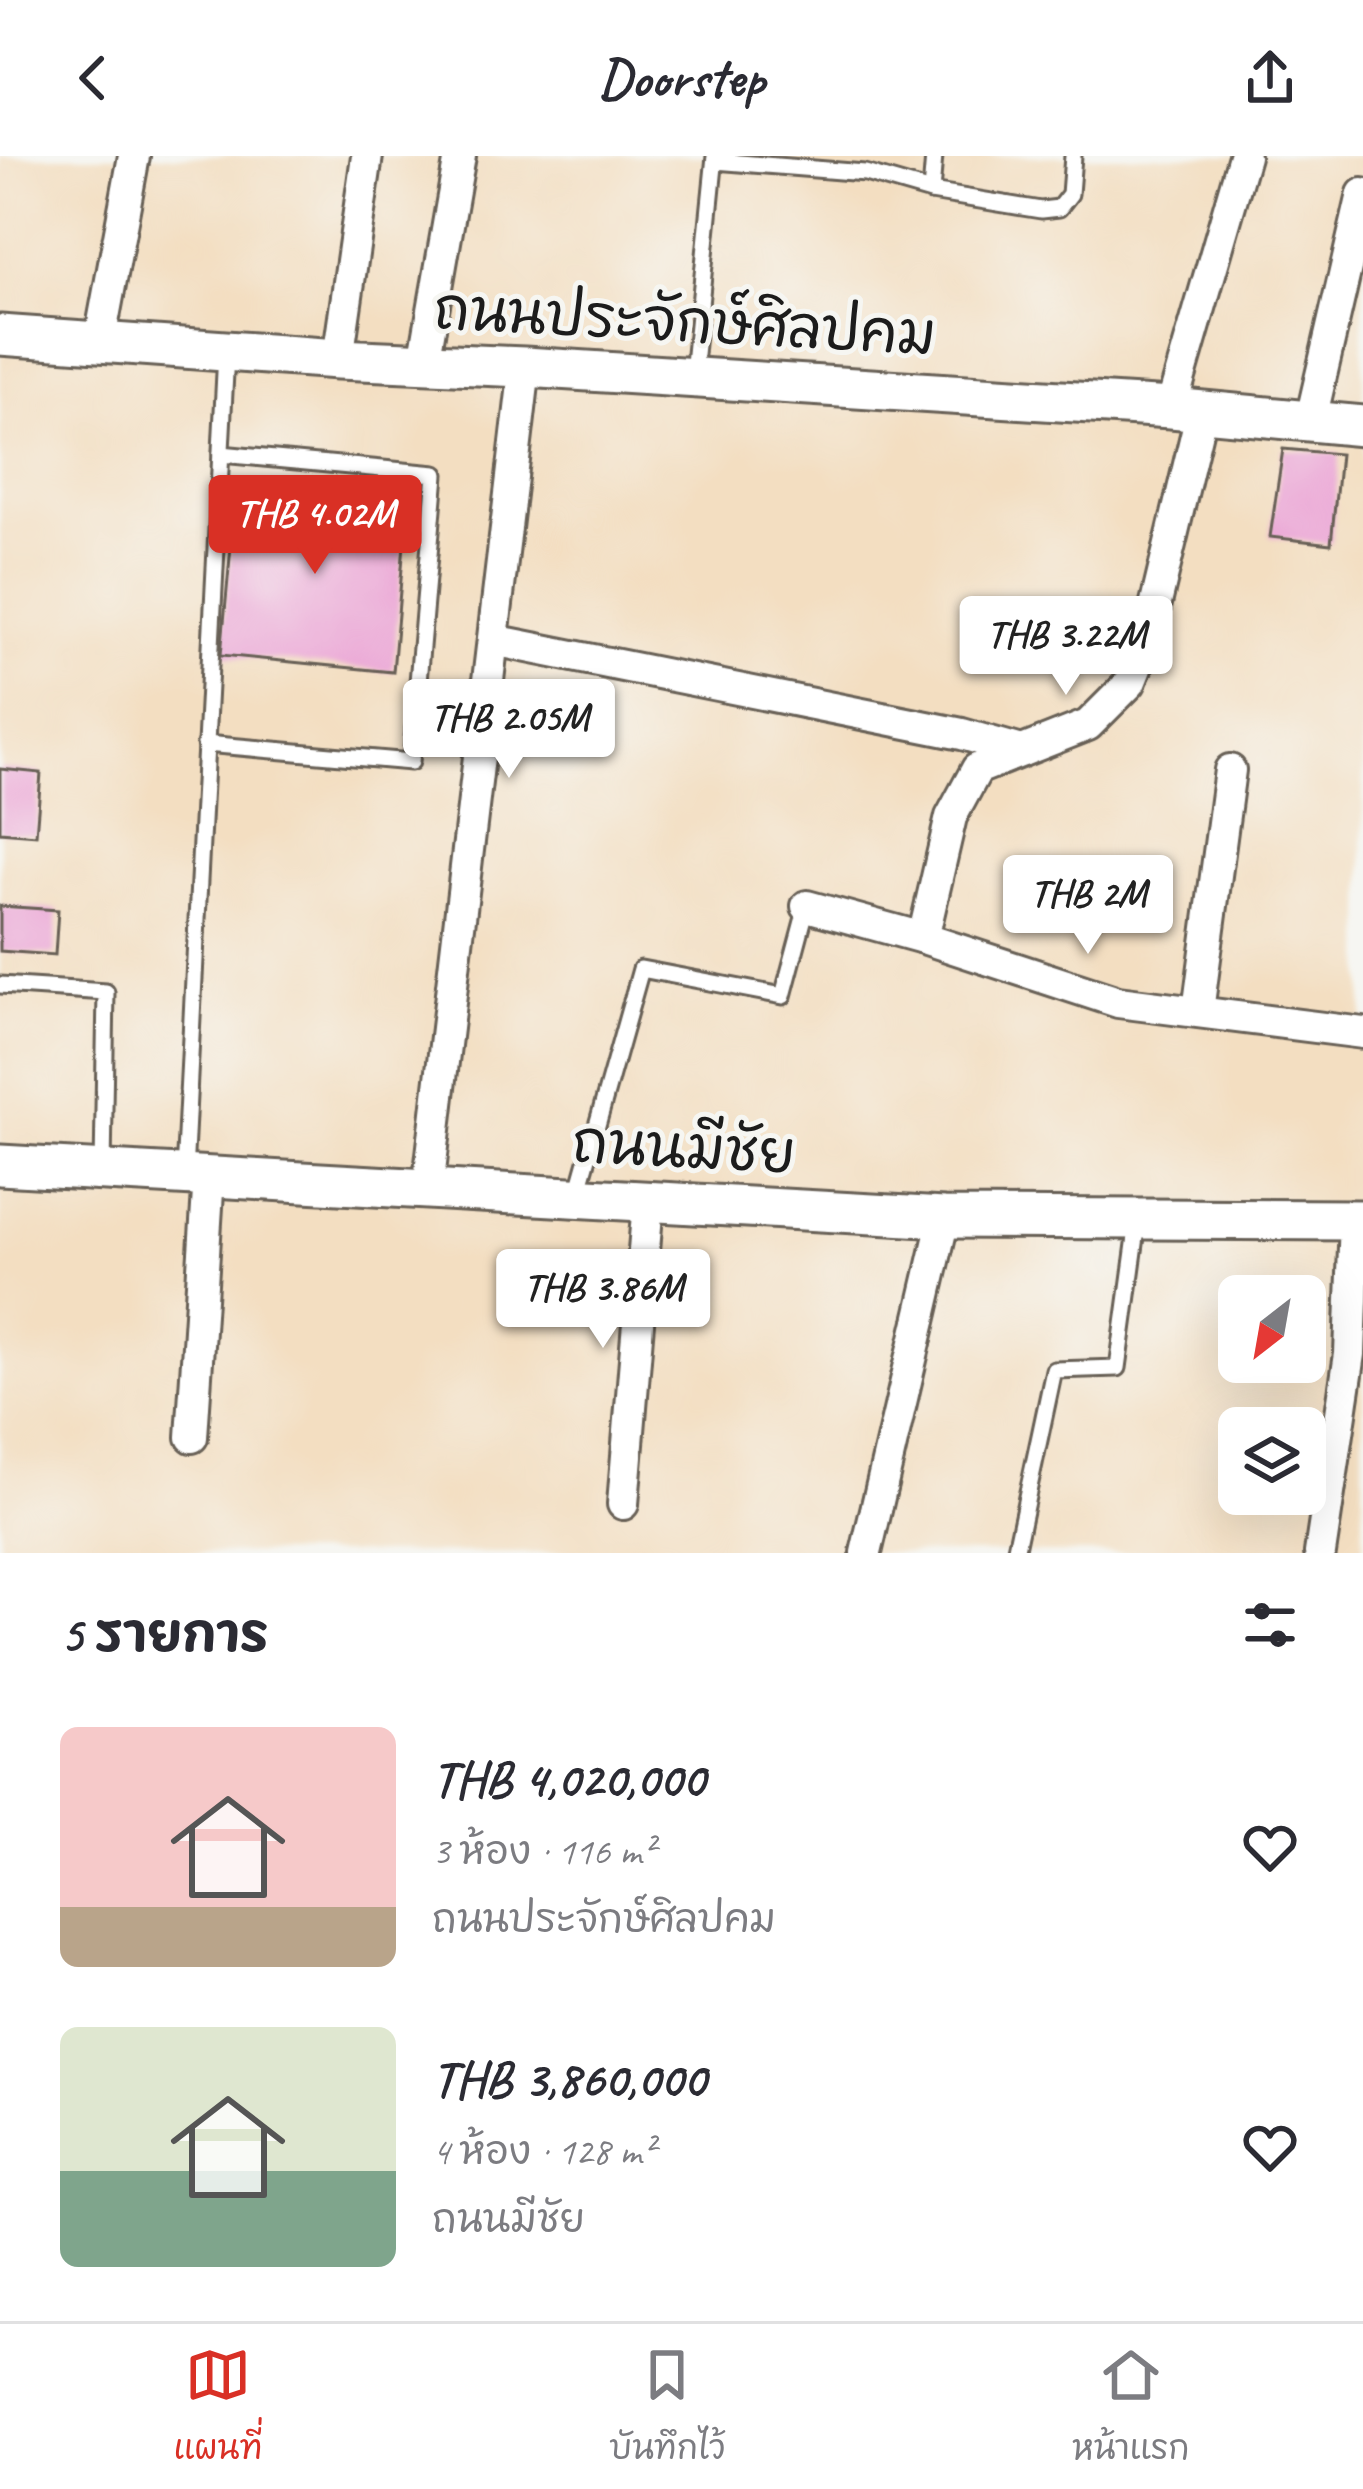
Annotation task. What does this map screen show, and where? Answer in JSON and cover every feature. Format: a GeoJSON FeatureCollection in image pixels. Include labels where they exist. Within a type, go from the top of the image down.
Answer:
{"type":"FeatureCollection","features":[{"type":"Feature","properties":{"kind":"street"},"geometry":{"type":"LineString","coordinates":[[100,339],[134,156]]}},
{"type":"Feature","properties":{"kind":"street"},"geometry":{"type":"LineString","coordinates":[[338,359],[367,156]]}},
{"type":"Feature","properties":{"kind":"street"},"geometry":{"type":"LineString","coordinates":[[424,362],[460,156]]}},
{"type":"Feature","properties":{"kind":"street"},"geometry":{"type":"LineString","coordinates":[[923,938],[951,818],[977,769],[1088,725],[1130,683],[1147,641],[1186,409],[1244,156]]}},
{"type":"Feature","properties":{"kind":"street"},"geometry":{"type":"LineString","coordinates":[[1310,419],[1363,194]]}},
{"type":"Feature","properties":{"kind":"street","name":"ถนนประจักษ์ศิลปคม"},"geometry":{"type":"LineString","coordinates":[[0,335],[1186,409],[1363,426]]}},
{"type":"Feature","properties":{"kind":"street"},"geometry":{"type":"LineString","coordinates":[[428,1189],[525,367]]}},
{"type":"Feature","properties":{"kind":"street"},"geometry":{"type":"LineString","coordinates":[[493,640],[962,734],[1022,751]]}},
{"type":"Feature","properties":{"kind":"street"},"geometry":{"type":"LineString","coordinates":[[1198,1011],[1230,770]]}},
{"type":"Feature","properties":{"kind":"street"},"geometry":{"type":"LineString","coordinates":[[807,906],[1118,1001],[1363,1033]]}},
{"type":"Feature","properties":{"kind":"street","name":"ถนนมีชัย"},"geometry":{"type":"LineString","coordinates":[[0,1165],[944,1218],[1138,1219],[1360,1207]]}},
{"type":"Feature","properties":{"kind":"street"},"geometry":{"type":"LineString","coordinates":[[192,1436],[196,1176]]}},
{"type":"Feature","properties":{"kind":"street"},"geometry":{"type":"LineString","coordinates":[[623,1504],[649,1202]]}},
{"type":"Feature","properties":{"kind":"street"},"geometry":{"type":"LineString","coordinates":[[1320,1553],[1350,1354],[1360,1207]]}},
{"type":"Feature","properties":{"kind":"street"},"geometry":{"type":"LineString","coordinates":[[866,1553],[944,1218]]}},
{"type":"Feature","properties":{"kind":"lane"},"geometry":{"type":"LineString","coordinates":[[931,192],[934,156]]}},
{"type":"Feature","properties":{"kind":"lane"},"geometry":{"type":"LineString","coordinates":[[693,377],[715,159],[865,173],[931,192],[1041,210],[1059,208],[1070,194],[1073,156]]}},
{"type":"Feature","properties":{"kind":"lane"},"geometry":{"type":"LineString","coordinates":[[196,1176],[206,744],[226,350]]}},
{"type":"Feature","properties":{"kind":"lane"},"geometry":{"type":"LineString","coordinates":[[206,744],[411,762],[436,474],[220,454]]}},
{"type":"Feature","properties":{"kind":"lane"},"geometry":{"type":"LineString","coordinates":[[414,728],[481,734]]}},
{"type":"Feature","properties":{"kind":"lane"},"geometry":{"type":"LineString","coordinates":[[577,1198],[641,969],[782,996],[807,906]]}},
{"type":"Feature","properties":{"kind":"lane"},"geometry":{"type":"LineString","coordinates":[[0,985],[106,992],[103,1171]]}},
{"type":"Feature","properties":{"kind":"lane"},"geometry":{"type":"LineString","coordinates":[[1015,1553],[1054,1370],[1118,1368],[1138,1219]]}},
{"type":"Feature","properties":{"kind":"building"},"geometry":{"type":"Polygon","coordinates":[[[1283,449],[1340,454],[1331,544],[1270,537],[1283,449]]]}},
{"type":"Feature","properties":{"kind":"building"},"geometry":{"type":"Polygon","coordinates":[[[237,481],[408,498],[393,672],[221,655],[237,481]]]}},
{"type":"Feature","properties":{"kind":"building"},"geometry":{"type":"Polygon","coordinates":[[[0,769],[41,773],[36,835],[0,832],[0,769]]]}},
{"type":"Feature","properties":{"kind":"building"},"geometry":{"type":"Polygon","coordinates":[[[0,906],[58,910],[55,955],[0,951],[0,906]]]}}]}
